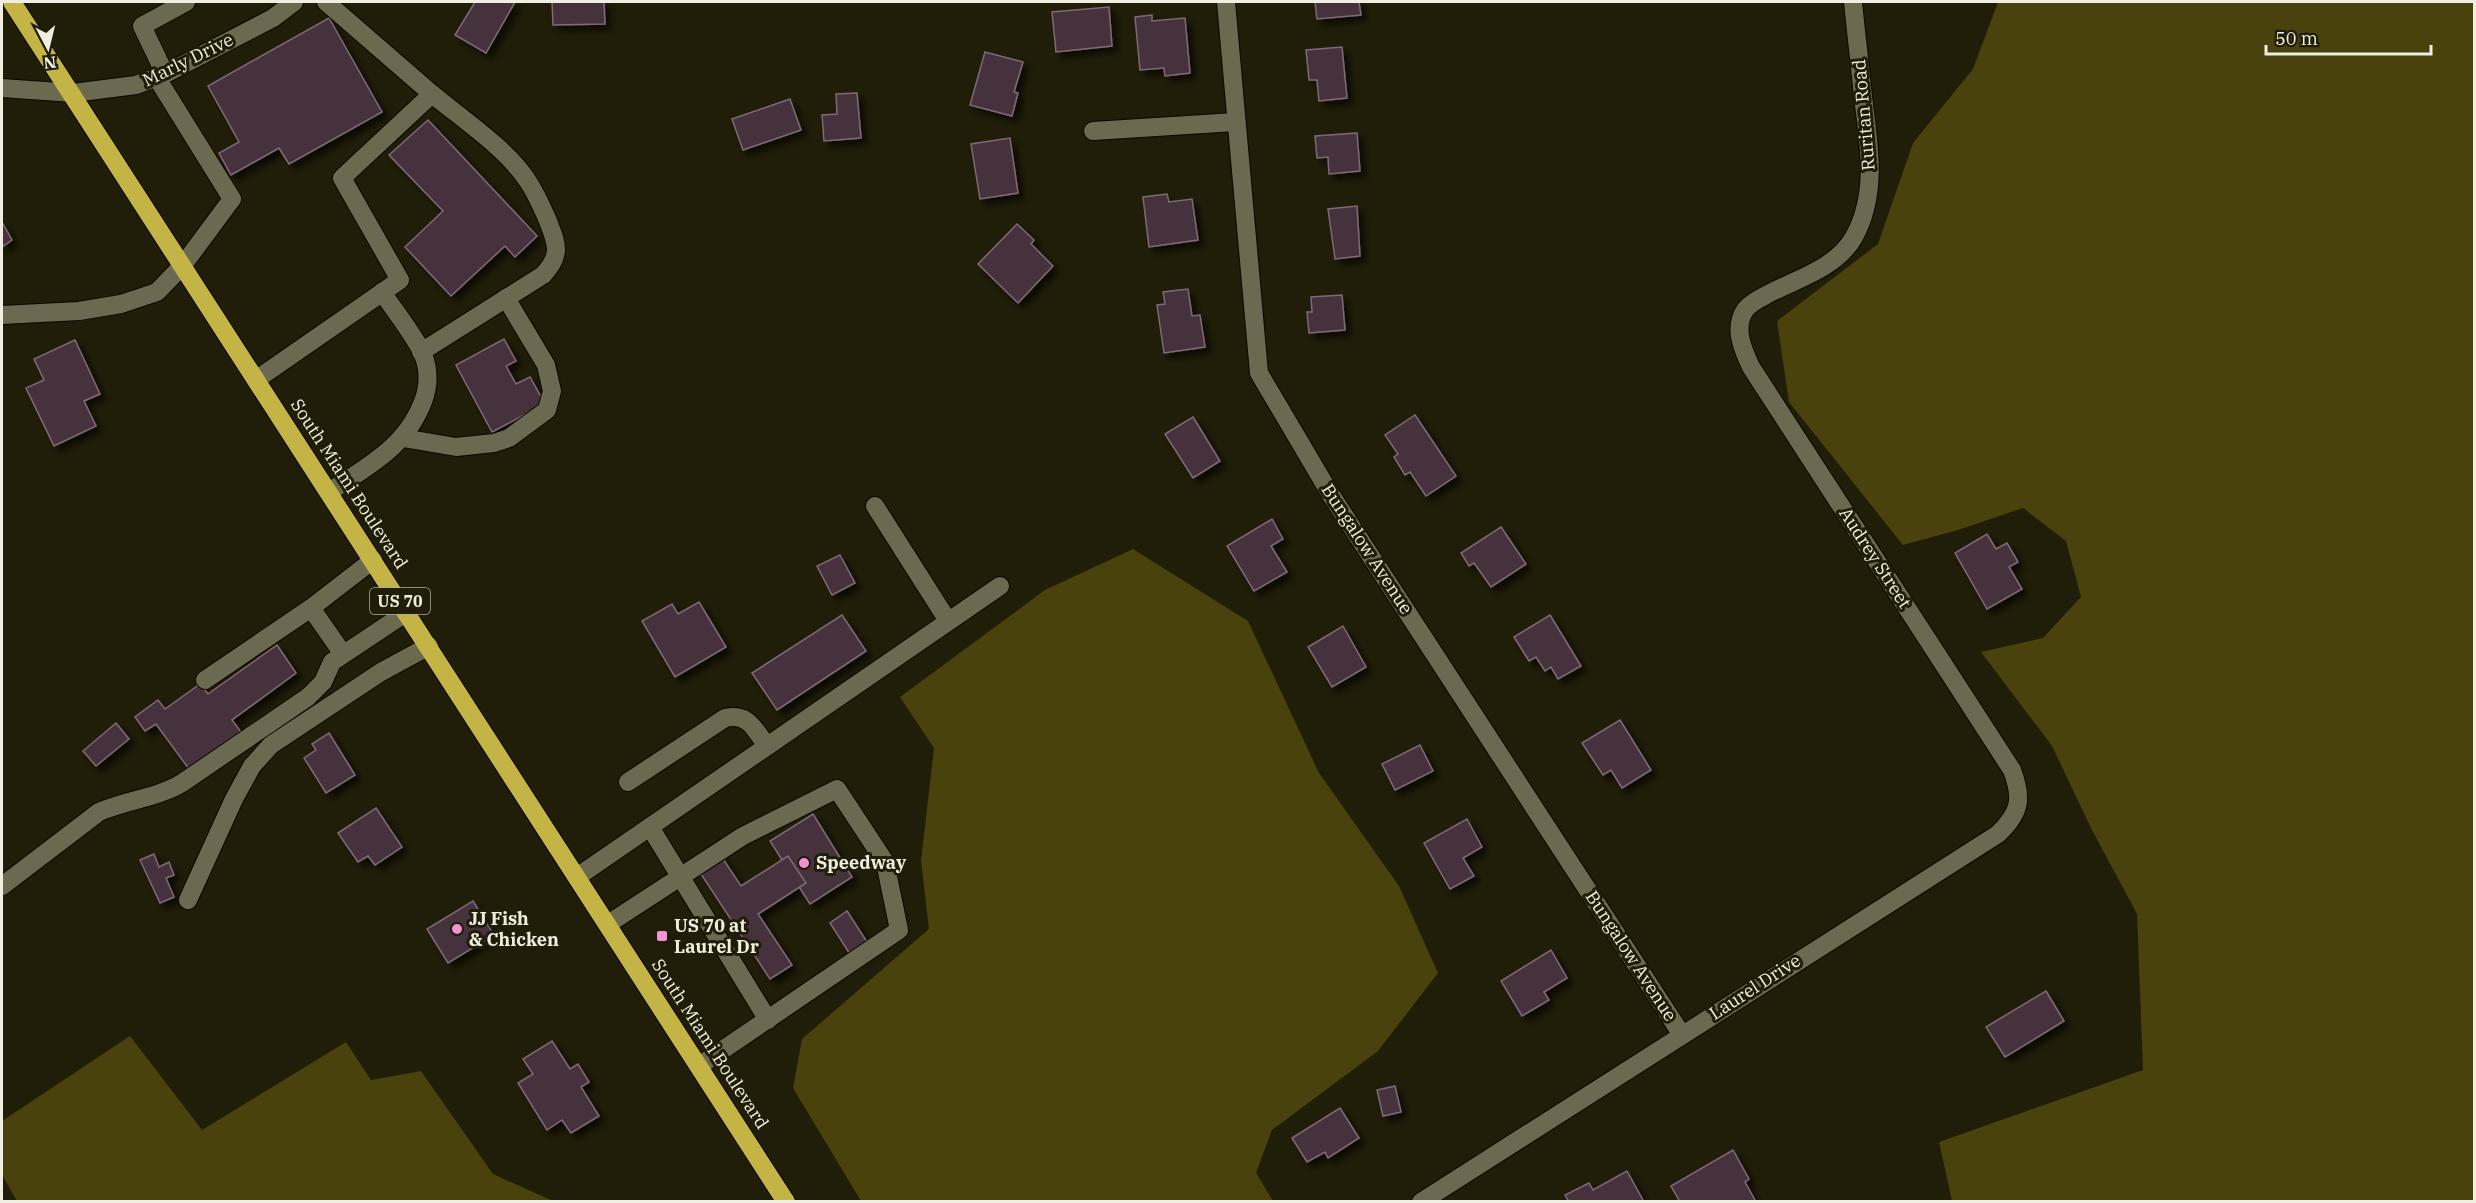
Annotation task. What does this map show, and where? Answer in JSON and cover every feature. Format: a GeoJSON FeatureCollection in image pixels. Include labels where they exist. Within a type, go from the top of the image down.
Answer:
{"type":"FeatureCollection","features":[{"type":"Feature","properties":{"kind":"highway","name":"South Miami Boulevard"},"geometry":{"type":"LineString","coordinates":[[12,2],[73,93],[786,1202]]}},
{"type":"Feature","properties":{"kind":"street"},"geometry":{"type":"LineString","coordinates":[[2,315],[79,311],[121,303],[157,292],[183,265],[232,199],[161,76],[142,26],[186,2]]}},
{"type":"Feature","properties":{"kind":"street","name":"Marly Drive"},"geometry":{"type":"LineString","coordinates":[[2,88],[73,93],[136,85],[161,76],[273,18],[294,2]]}},
{"type":"Feature","properties":{"kind":"street"},"geometry":{"type":"LineString","coordinates":[[326,2],[506,156],[526,178],[555,238],[557,255],[543,275],[421,351]]}},
{"type":"Feature","properties":{"kind":"street","name":"Bungalow Avenue"},"geometry":{"type":"LineString","coordinates":[[1226,2],[1235,122],[1260,373],[1331,495],[1682,1035]]}},
{"type":"Feature","properties":{"kind":"street","name":"Ruritan Road"},"geometry":{"type":"LineString","coordinates":[[1745,309],[1757,300],[1811,274],[1835,259],[1854,238],[1864,211],[1869,194],[1870,164],[1852,2]]}},
{"type":"Feature","properties":{"kind":"street"},"geometry":{"type":"LineString","coordinates":[[257,380],[400,280],[342,178],[432,94]]}},
{"type":"Feature","properties":{"kind":"street"},"geometry":{"type":"LineString","coordinates":[[1093,131],[1235,122]]}},
{"type":"Feature","properties":{"kind":"street"},"geometry":{"type":"LineString","coordinates":[[329,492],[373,463],[403,438],[419,414],[428,385],[426,365],[421,351],[382,292]]}},
{"type":"Feature","properties":{"kind":"street"},"geometry":{"type":"LineString","coordinates":[[403,438],[456,447],[494,443],[509,438],[547,410],[552,391],[546,365],[506,298]]}},
{"type":"Feature","properties":{"kind":"street","name":"Audrey Street"},"geometry":{"type":"LineString","coordinates":[[1745,309],[1740,323],[1740,337],[1751,367],[2012,770],[2019,787],[2019,804]]}},
{"type":"Feature","properties":{"kind":"street"},"geometry":{"type":"LineString","coordinates":[[875,506],[948,621]]}},
{"type":"Feature","properties":{"kind":"street"},"geometry":{"type":"LineString","coordinates":[[205,680],[311,608],[373,560]]}},
{"type":"Feature","properties":{"kind":"street"},"geometry":{"type":"LineString","coordinates":[[577,877],[1000,586]]}},
{"type":"Feature","properties":{"kind":"street"},"geometry":{"type":"LineString","coordinates":[[311,608],[343,654]]}},
{"type":"Feature","properties":{"kind":"street"},"geometry":{"type":"LineString","coordinates":[[2,885],[99,812],[168,791],[192,776],[308,697],[323,682],[332,662],[407,612]]}},
{"type":"Feature","properties":{"kind":"street"},"geometry":{"type":"LineString","coordinates":[[188,900],[234,799],[252,766],[271,745],[381,672],[429,646]]}},
{"type":"Feature","properties":{"kind":"street"},"geometry":{"type":"LineString","coordinates":[[628,782],[725,718],[737,715],[745,718],[767,746]]}},
{"type":"Feature","properties":{"kind":"street"},"geometry":{"type":"LineString","coordinates":[[608,924],[743,836],[837,789],[885,862],[899,930],[699,1066]]}},
{"type":"Feature","properties":{"kind":"street","name":"Laurel Drive"},"geometry":{"type":"LineString","coordinates":[[1421,1202],[1998,834],[2012,820],[2019,804]]}},
{"type":"Feature","properties":{"kind":"street"},"geometry":{"type":"LineString","coordinates":[[650,827],[768,1020]]}},
{"type":"Feature","properties":{"kind":"shaded area"},"geometry":{"type":"Polygon","coordinates":[[[1998,2],[2474,2],[2474,1201],[1952,1201],[1939,1142],[2143,1070],[2137,914],[2092,830],[2052,746],[1981,652],[2043,638],[2081,597],[2066,541],[2023,508],[1958,530],[1903,545],[1789,402],[1777,321],[1878,244],[1913,143],[1973,69],[1998,2]]]}},
{"type":"Feature","properties":{"kind":"shaded area"},"geometry":{"type":"Polygon","coordinates":[[[1133,549],[1248,621],[1319,773],[1399,886],[1438,973],[1378,1051],[1272,1130],[1256,1173],[1273,1201],[861,1201],[793,1088],[802,1039],[929,929],[921,861],[934,748],[900,697],[1045,590],[1133,549]]]}},
{"type":"Feature","properties":{"kind":"shaded area"},"geometry":{"type":"Polygon","coordinates":[[[130,1036],[202,1130],[346,1042],[371,1080],[421,1071],[493,1174],[553,1201],[17,1201],[2,1175],[2,1121],[130,1036]]]}},
{"type":"Feature","properties":{"kind":"building"},"geometry":{"type":"Polygon","coordinates":[[[475,2],[515,2],[486,53],[455,35],[475,2]]]}},
{"type":"Feature","properties":{"kind":"building"},"geometry":{"type":"Polygon","coordinates":[[[552,2],[604,2],[605,24],[553,25],[552,2]]]}},
{"type":"Feature","properties":{"kind":"building"},"geometry":{"type":"Polygon","coordinates":[[[1315,2],[1359,2],[1361,15],[1317,19],[1315,2]]]}},
{"type":"Feature","properties":{"kind":"building"},"geometry":{"type":"Polygon","coordinates":[[[1109,7],[1112,46],[1056,52],[1052,12],[1109,7]]]}},
{"type":"Feature","properties":{"kind":"building"},"geometry":{"type":"Polygon","coordinates":[[[1152,15],[1152,21],[1185,18],[1190,73],[1165,76],[1164,68],[1140,70],[1135,17],[1152,15]]]}},
{"type":"Feature","properties":{"kind":"building"},"geometry":{"type":"Polygon","coordinates":[[[329,18],[382,112],[289,164],[279,148],[231,175],[219,153],[239,142],[208,86],[329,18]]]}},
{"type":"Feature","properties":{"kind":"building"},"geometry":{"type":"Polygon","coordinates":[[[1342,47],[1347,98],[1319,101],[1317,80],[1309,80],[1306,50],[1342,47]]]}},
{"type":"Feature","properties":{"kind":"building"},"geometry":{"type":"Polygon","coordinates":[[[985,52],[1023,62],[1014,92],[1018,93],[1012,116],[970,105],[985,52]]]}},
{"type":"Feature","properties":{"kind":"building"},"geometry":{"type":"Polygon","coordinates":[[[857,93],[861,138],[824,141],[822,115],[837,114],[836,94],[857,93]]]}},
{"type":"Feature","properties":{"kind":"building"},"geometry":{"type":"Polygon","coordinates":[[[790,99],[801,130],[743,150],[732,119],[790,99]]]}},
{"type":"Feature","properties":{"kind":"building"},"geometry":{"type":"Polygon","coordinates":[[[428,120],[537,236],[515,257],[505,246],[451,296],[405,247],[443,211],[389,155],[428,120]]]}},
{"type":"Feature","properties":{"kind":"building"},"geometry":{"type":"Polygon","coordinates":[[[1357,133],[1360,171],[1329,174],[1328,157],[1317,158],[1315,136],[1357,133]]]}},
{"type":"Feature","properties":{"kind":"building"},"geometry":{"type":"Polygon","coordinates":[[[1010,138],[1018,193],[980,199],[971,144],[1010,138]]]}},
{"type":"Feature","properties":{"kind":"building"},"geometry":{"type":"Polygon","coordinates":[[[1167,194],[1169,202],[1192,199],[1198,240],[1149,247],[1143,197],[1167,194]]]}},
{"type":"Feature","properties":{"kind":"building"},"geometry":{"type":"Polygon","coordinates":[[[1357,206],[1360,256],[1335,259],[1328,209],[1357,206]]]}},
{"type":"Feature","properties":{"kind":"building"},"geometry":{"type":"Polygon","coordinates":[[[2,222],[12,240],[2,247],[2,222]]]}},
{"type":"Feature","properties":{"kind":"building"},"geometry":{"type":"Polygon","coordinates":[[[1017,224],[1034,240],[1031,244],[1053,266],[1018,303],[978,264],[1017,224]]]}},
{"type":"Feature","properties":{"kind":"building"},"geometry":{"type":"Polygon","coordinates":[[[1188,289],[1192,316],[1200,315],[1205,347],[1164,353],[1157,305],[1165,304],[1163,292],[1188,289]]]}},
{"type":"Feature","properties":{"kind":"building"},"geometry":{"type":"Polygon","coordinates":[[[1342,295],[1345,330],[1309,333],[1307,312],[1312,312],[1311,297],[1342,295]]]}},
{"type":"Feature","properties":{"kind":"building"},"geometry":{"type":"Polygon","coordinates":[[[504,339],[516,361],[506,366],[516,384],[530,377],[545,404],[492,432],[456,365],[504,339]]]}},
{"type":"Feature","properties":{"kind":"building"},"geometry":{"type":"Polygon","coordinates":[[[75,340],[100,394],[84,401],[96,426],[54,446],[26,388],[44,380],[34,359],[75,340]]]}},
{"type":"Feature","properties":{"kind":"building"},"geometry":{"type":"Polygon","coordinates":[[[1415,415],[1456,476],[1426,496],[1410,472],[1405,475],[1394,457],[1398,454],[1385,435],[1415,415]]]}},
{"type":"Feature","properties":{"kind":"building"},"geometry":{"type":"Polygon","coordinates":[[[1193,417],[1220,461],[1193,478],[1165,434],[1193,417]]]}},
{"type":"Feature","properties":{"kind":"building"},"geometry":{"type":"Polygon","coordinates":[[[1272,519],[1283,539],[1271,546],[1287,572],[1254,591],[1227,546],[1272,519]]]}},
{"type":"Feature","properties":{"kind":"building"},"geometry":{"type":"Polygon","coordinates":[[[1501,527],[1526,564],[1491,587],[1474,563],[1469,566],[1461,553],[1501,527]]]}},
{"type":"Feature","properties":{"kind":"building"},"geometry":{"type":"Polygon","coordinates":[[[1987,534],[1996,549],[2007,543],[2018,562],[2009,567],[2022,589],[1987,609],[1955,553],[1987,534]]]}},
{"type":"Feature","properties":{"kind":"building"},"geometry":{"type":"Polygon","coordinates":[[[840,555],[855,583],[832,595],[817,566],[840,555]]]}},
{"type":"Feature","properties":{"kind":"building"},"geometry":{"type":"Polygon","coordinates":[[[699,602],[726,647],[675,677],[642,621],[672,604],[678,614],[699,602]]]}},
{"type":"Feature","properties":{"kind":"building"},"geometry":{"type":"Polygon","coordinates":[[[842,615],[866,651],[777,710],[752,673],[842,615]]]}},
{"type":"Feature","properties":{"kind":"building"},"geometry":{"type":"Polygon","coordinates":[[[1550,615],[1581,666],[1558,679],[1551,667],[1545,671],[1536,657],[1529,661],[1514,637],[1550,615]]]}},
{"type":"Feature","properties":{"kind":"building"},"geometry":{"type":"Polygon","coordinates":[[[1343,626],[1366,667],[1332,687],[1308,647],[1343,626]]]}},
{"type":"Feature","properties":{"kind":"building"},"geometry":{"type":"Polygon","coordinates":[[[277,645],[296,673],[232,720],[241,732],[189,769],[156,724],[145,731],[135,717],[158,700],[165,709],[200,684],[208,694],[277,645]]]}},
{"type":"Feature","properties":{"kind":"building"},"geometry":{"type":"Polygon","coordinates":[[[1620,720],[1651,770],[1622,788],[1611,770],[1603,775],[1582,743],[1620,720]]]}},
{"type":"Feature","properties":{"kind":"building"},"geometry":{"type":"Polygon","coordinates":[[[116,723],[129,739],[96,766],[83,751],[116,723]]]}},
{"type":"Feature","properties":{"kind":"building"},"geometry":{"type":"Polygon","coordinates":[[[329,733],[355,775],[326,793],[304,758],[316,750],[312,744],[329,733]]]}},
{"type":"Feature","properties":{"kind":"building"},"geometry":{"type":"Polygon","coordinates":[[[1420,745],[1433,771],[1395,790],[1382,764],[1420,745]]]}},
{"type":"Feature","properties":{"kind":"building"},"geometry":{"type":"Polygon","coordinates":[[[376,808],[402,847],[375,865],[368,856],[358,862],[338,833],[376,808]]]}},
{"type":"Feature","properties":{"kind":"building"},"geometry":{"type":"Polygon","coordinates":[[[813,814],[852,877],[810,904],[770,841],[813,814]]]}},
{"type":"Feature","properties":{"kind":"building"},"geometry":{"type":"Polygon","coordinates":[[[1467,819],[1482,847],[1463,858],[1474,876],[1450,889],[1424,843],[1467,819]]]}},
{"type":"Feature","properties":{"kind":"building"},"geometry":{"type":"Polygon","coordinates":[[[154,854],[159,867],[169,862],[174,875],[166,878],[174,897],[160,903],[140,860],[154,854]]]}},
{"type":"Feature","properties":{"kind":"building"},"geometry":{"type":"Polygon","coordinates":[[[721,856],[741,886],[788,856],[806,883],[758,914],[792,965],[770,979],[699,871],[721,856]]]}},
{"type":"Feature","properties":{"kind":"building"},"geometry":{"type":"Polygon","coordinates":[[[473,901],[494,935],[448,963],[427,929],[473,901]]]}},
{"type":"Feature","properties":{"kind":"building"},"geometry":{"type":"Polygon","coordinates":[[[847,911],[871,948],[853,959],[830,923],[847,911]]]}},
{"type":"Feature","properties":{"kind":"building"},"geometry":{"type":"Polygon","coordinates":[[[1551,950],[1567,978],[1544,992],[1549,1000],[1522,1016],[1501,981],[1551,950]]]}},
{"type":"Feature","properties":{"kind":"building"},"geometry":{"type":"Polygon","coordinates":[[[2046,991],[2064,1021],[2005,1057],[1986,1027],[2046,991]]]}},
{"type":"Feature","properties":{"kind":"building"},"geometry":{"type":"Polygon","coordinates":[[[552,1041],[570,1069],[578,1064],[589,1082],[581,1087],[599,1116],[571,1133],[562,1120],[547,1130],[518,1083],[533,1074],[523,1059],[552,1041]]]}},
{"type":"Feature","properties":{"kind":"building"},"geometry":{"type":"Polygon","coordinates":[[[1395,1086],[1401,1112],[1383,1116],[1377,1090],[1395,1086]]]}},
{"type":"Feature","properties":{"kind":"building"},"geometry":{"type":"Polygon","coordinates":[[[1340,1108],[1359,1138],[1328,1158],[1325,1152],[1307,1162],[1292,1138],[1340,1108]]]}},
{"type":"Feature","properties":{"kind":"building"},"geometry":{"type":"Polygon","coordinates":[[[1733,1150],[1749,1179],[1745,1182],[1756,1202],[1680,1202],[1671,1186],[1733,1150]]]}},
{"type":"Feature","properties":{"kind":"building"},"geometry":{"type":"Polygon","coordinates":[[[1627,1171],[1644,1202],[1569,1202],[1565,1195],[1589,1183],[1593,1190],[1627,1171]]]}},
{"type":"Feature","properties":{"kind":"place","name":"Speedway"},"geometry":{"type":"Point","coordinates":[804,863]}},
{"type":"Feature","properties":{"kind":"place","name":"JJ Fish & Chicken"},"geometry":{"type":"Point","coordinates":[457,929]}},
{"type":"Feature","properties":{"kind":"place","name":"US 70 at Laurel Dr"},"geometry":{"type":"Point","coordinates":[662,936]}}]}
